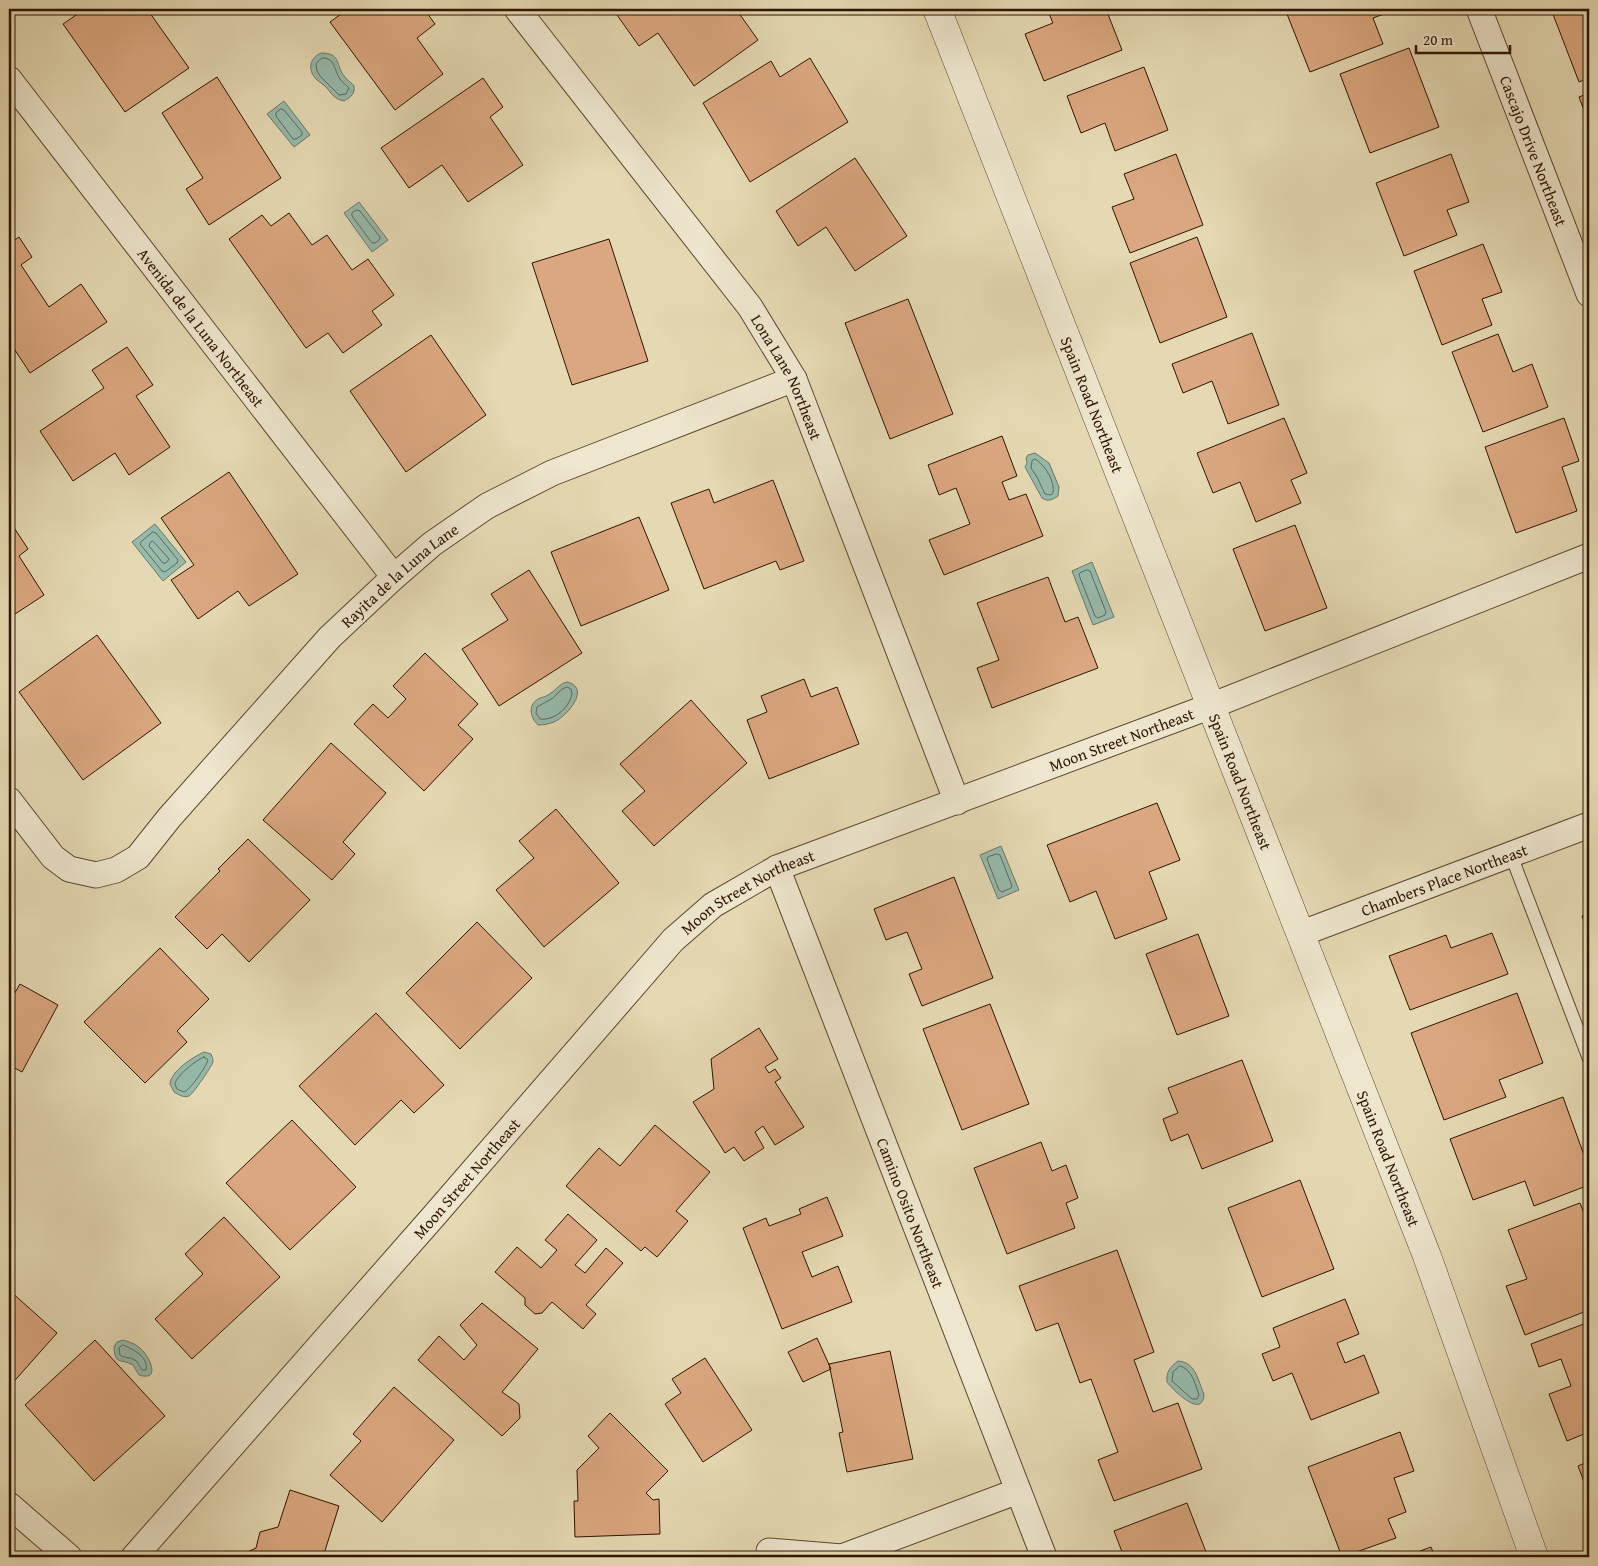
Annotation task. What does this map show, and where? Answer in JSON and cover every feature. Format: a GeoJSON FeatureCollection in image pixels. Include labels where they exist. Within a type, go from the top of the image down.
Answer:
{"type":"FeatureCollection","features":[{"type":"Feature","properties":{"kind":"street","name":"Lona Lane Northeast"},"geometry":{"type":"LineString","coordinates":[[517,9],[750,307],[794,379],[958,802]]}},
{"type":"Feature","properties":{"kind":"street","name":"Spain Road Northeast"},"geometry":{"type":"LineString","coordinates":[[937,9],[1426,1256],[1534,1557]]}},
{"type":"Feature","properties":{"kind":"street","name":"Cascajo Drive Northeast"},"geometry":{"type":"LineString","coordinates":[[1479,9],[1589,294]]}},
{"type":"Feature","properties":{"kind":"street","name":"Avenida de la Luna Northeast"},"geometry":{"type":"LineString","coordinates":[[9,79],[394,577]]}},
{"type":"Feature","properties":{"kind":"street","name":"Rayita de la Luna Lane"},"geometry":{"type":"LineString","coordinates":[[9,800],[53,856],[69,869],[96,875],[116,870],[138,857],[170,818],[330,637],[432,544],[487,506],[552,472],[794,379]]}},
{"type":"Feature","properties":{"kind":"street","name":"Moon Street Northeast"},"geometry":{"type":"LineString","coordinates":[[134,1557],[673,940],[714,904],[777,868],[958,802],[1210,706],[1589,556]]}},
{"type":"Feature","properties":{"kind":"street","name":"Chambers Place Northeast"},"geometry":{"type":"LineString","coordinates":[[1300,934],[1589,825]]}},
{"type":"Feature","properties":{"kind":"street","name":"Camino Osito Northeast"},"geometry":{"type":"LineString","coordinates":[[777,868],[1044,1557]]}},
{"type":"Feature","properties":{"kind":"street"},"geometry":{"type":"LineString","coordinates":[[769,1551],[842,1557],[1018,1491]]}},
{"type":"Feature","properties":{"kind":"street"},"geometry":{"type":"LineString","coordinates":[[9,1505],[69,1557]]}},
{"type":"Feature","properties":{"kind":"lane"},"geometry":{"type":"LineString","coordinates":[[1511,855],[1589,1059]]}},
{"type":"Feature","properties":{"kind":"water"},"geometry":{"type":"Polygon","coordinates":[[[321,53],[332,55],[335,58],[342,73],[354,86],[352,95],[344,101],[334,96],[317,80],[311,71],[312,61],[321,53]]]}},
{"type":"Feature","properties":{"kind":"water"},"geometry":{"type":"Polygon","coordinates":[[[284,101],[310,135],[294,147],[267,114],[284,101]]]}},
{"type":"Feature","properties":{"kind":"water"},"geometry":{"type":"Polygon","coordinates":[[[359,202],[388,240],[372,252],[344,213],[359,202]]]}},
{"type":"Feature","properties":{"kind":"water"},"geometry":{"type":"Polygon","coordinates":[[[1035,453],[1049,463],[1059,487],[1058,496],[1052,499],[1046,500],[1042,498],[1025,467],[1028,455],[1035,453]]]}},
{"type":"Feature","properties":{"kind":"water"},"geometry":{"type":"Polygon","coordinates":[[[155,524],[186,562],[163,581],[132,542],[155,524]]]}},
{"type":"Feature","properties":{"kind":"water"},"geometry":{"type":"Polygon","coordinates":[[[1092,562],[1114,617],[1093,625],[1072,571],[1092,562]]]}},
{"type":"Feature","properties":{"kind":"water"},"geometry":{"type":"Polygon","coordinates":[[[567,682],[574,685],[577,690],[577,696],[570,709],[554,722],[538,725],[531,711],[533,704],[567,682]]]}},
{"type":"Feature","properties":{"kind":"water"},"geometry":{"type":"Polygon","coordinates":[[[1001,846],[1019,890],[998,899],[980,855],[1001,846]]]}},
{"type":"Feature","properties":{"kind":"water"},"geometry":{"type":"Polygon","coordinates":[[[204,1052],[211,1054],[213,1062],[198,1085],[187,1097],[174,1092],[170,1084],[174,1074],[178,1069],[204,1052]]]}},
{"type":"Feature","properties":{"kind":"water"},"geometry":{"type":"Polygon","coordinates":[[[123,1340],[135,1344],[148,1357],[152,1368],[150,1375],[139,1375],[133,1365],[117,1359],[114,1347],[117,1342],[123,1340]]]}},
{"type":"Feature","properties":{"kind":"water"},"geometry":{"type":"Polygon","coordinates":[[[1178,1361],[1189,1365],[1196,1373],[1204,1394],[1199,1404],[1187,1401],[1167,1382],[1169,1370],[1178,1361]]]}},
{"type":"Feature","properties":{"kind":"building"},"geometry":{"type":"Polygon","coordinates":[[[85,9],[147,9],[189,68],[125,112],[63,24],[85,9]]]}},
{"type":"Feature","properties":{"kind":"building"},"geometry":{"type":"Polygon","coordinates":[[[348,9],[424,9],[435,24],[417,38],[443,74],[395,110],[330,22],[348,9]]]}},
{"type":"Feature","properties":{"kind":"building"},"geometry":{"type":"Polygon","coordinates":[[[626,9],[736,9],[758,40],[694,86],[658,33],[639,46],[617,15],[626,9]]]}},
{"type":"Feature","properties":{"kind":"building"},"geometry":{"type":"Polygon","coordinates":[[[1047,9],[1106,9],[1122,50],[1044,81],[1025,34],[1053,23],[1047,9]]]}},
{"type":"Feature","properties":{"kind":"building"},"geometry":{"type":"Polygon","coordinates":[[[1285,9],[1395,10],[1373,18],[1383,44],[1310,72],[1285,9]]]}},
{"type":"Feature","properties":{"kind":"building"},"geometry":{"type":"Polygon","coordinates":[[[1551,9],[1589,9],[1589,78],[1579,82],[1551,9]]]}},
{"type":"Feature","properties":{"kind":"building"},"geometry":{"type":"Polygon","coordinates":[[[1409,48],[1439,127],[1370,153],[1340,74],[1409,48]]]}},
{"type":"Feature","properties":{"kind":"building"},"geometry":{"type":"Polygon","coordinates":[[[810,58],[848,122],[750,182],[703,103],[771,61],[780,77],[810,58]]]}},
{"type":"Feature","properties":{"kind":"building"},"geometry":{"type":"Polygon","coordinates":[[[1144,67],[1168,130],[1115,151],[1105,123],[1081,133],[1067,96],[1144,67]]]}},
{"type":"Feature","properties":{"kind":"building"},"geometry":{"type":"Polygon","coordinates":[[[217,77],[281,178],[209,225],[186,189],[203,178],[162,113],[217,77]]]}},
{"type":"Feature","properties":{"kind":"building"},"geometry":{"type":"Polygon","coordinates":[[[483,78],[503,107],[490,117],[523,165],[468,202],[442,165],[409,188],[381,148],[483,78]]]}},
{"type":"Feature","properties":{"kind":"building"},"geometry":{"type":"Polygon","coordinates":[[[1589,93],[1589,124],[1579,97],[1589,93]]]}},
{"type":"Feature","properties":{"kind":"building"},"geometry":{"type":"Polygon","coordinates":[[[1176,154],[1203,225],[1130,253],[1112,207],[1134,199],[1124,174],[1176,154]]]}},
{"type":"Feature","properties":{"kind":"building"},"geometry":{"type":"Polygon","coordinates":[[[1451,154],[1469,202],[1447,210],[1457,235],[1404,256],[1376,183],[1451,154]]]}},
{"type":"Feature","properties":{"kind":"building"},"geometry":{"type":"Polygon","coordinates":[[[855,158],[907,236],[855,271],[826,227],[798,246],[776,211],[855,158]]]}},
{"type":"Feature","properties":{"kind":"building"},"geometry":{"type":"Polygon","coordinates":[[[289,213],[312,245],[327,235],[352,270],[368,259],[394,295],[372,311],[382,325],[343,353],[328,333],[306,348],[229,239],[262,215],[271,226],[289,213]]]}},
{"type":"Feature","properties":{"kind":"building"},"geometry":{"type":"Polygon","coordinates":[[[19,237],[32,257],[21,265],[49,307],[81,284],[107,322],[30,373],[9,341],[9,244],[19,237]]]}},
{"type":"Feature","properties":{"kind":"building"},"geometry":{"type":"Polygon","coordinates":[[[1197,237],[1227,317],[1160,343],[1130,263],[1197,237]]]}},
{"type":"Feature","properties":{"kind":"building"},"geometry":{"type":"Polygon","coordinates":[[[609,239],[648,361],[572,385],[532,263],[609,239]]]}},
{"type":"Feature","properties":{"kind":"building"},"geometry":{"type":"Polygon","coordinates":[[[1483,244],[1502,292],[1482,299],[1492,325],[1442,345],[1414,271],[1483,244]]]}},
{"type":"Feature","properties":{"kind":"building"},"geometry":{"type":"Polygon","coordinates":[[[908,299],[953,414],[890,439],[845,323],[908,299]]]}},
{"type":"Feature","properties":{"kind":"building"},"geometry":{"type":"Polygon","coordinates":[[[1252,333],[1279,405],[1228,424],[1212,381],[1183,393],[1172,364],[1252,333]]]}},
{"type":"Feature","properties":{"kind":"building"},"geometry":{"type":"Polygon","coordinates":[[[1498,334],[1513,372],[1532,364],[1548,407],[1483,432],[1452,352],[1498,334]]]}},
{"type":"Feature","properties":{"kind":"building"},"geometry":{"type":"Polygon","coordinates":[[[431,335],[486,415],[406,472],[350,391],[431,335]]]}},
{"type":"Feature","properties":{"kind":"building"},"geometry":{"type":"Polygon","coordinates":[[[127,347],[153,385],[136,396],[170,447],[129,475],[115,453],[73,481],[40,431],[104,388],[92,370],[127,347]]]}},
{"type":"Feature","properties":{"kind":"building"},"geometry":{"type":"Polygon","coordinates":[[[1284,418],[1307,473],[1291,480],[1301,503],[1256,522],[1240,482],[1213,493],[1197,453],[1284,418]]]}},
{"type":"Feature","properties":{"kind":"building"},"geometry":{"type":"Polygon","coordinates":[[[1564,418],[1579,461],[1562,467],[1577,511],[1516,533],[1485,447],[1564,418]]]}},
{"type":"Feature","properties":{"kind":"building"},"geometry":{"type":"Polygon","coordinates":[[[1002,436],[1017,476],[1002,482],[1009,500],[1026,494],[1043,536],[944,575],[929,540],[970,524],[956,488],[939,495],[928,465],[1002,436]]]}},
{"type":"Feature","properties":{"kind":"building"},"geometry":{"type":"Polygon","coordinates":[[[229,472],[298,574],[249,606],[238,591],[198,619],[171,580],[194,565],[161,518],[229,472]]]}},
{"type":"Feature","properties":{"kind":"building"},"geometry":{"type":"Polygon","coordinates":[[[773,480],[804,561],[780,570],[776,561],[704,589],[671,503],[709,489],[714,503],[773,480]]]}},
{"type":"Feature","properties":{"kind":"building"},"geometry":{"type":"Polygon","coordinates":[[[639,517],[669,590],[581,626],[551,552],[639,517]]]}},
{"type":"Feature","properties":{"kind":"building"},"geometry":{"type":"Polygon","coordinates":[[[9,520],[28,549],[19,556],[44,595],[9,618],[9,520]]]}},
{"type":"Feature","properties":{"kind":"building"},"geometry":{"type":"Polygon","coordinates":[[[1295,525],[1327,608],[1265,631],[1233,549],[1295,525]]]}},
{"type":"Feature","properties":{"kind":"building"},"geometry":{"type":"Polygon","coordinates":[[[529,570],[582,653],[499,706],[462,649],[508,620],[491,594],[529,570]]]}},
{"type":"Feature","properties":{"kind":"building"},"geometry":{"type":"Polygon","coordinates":[[[1048,577],[1065,622],[1078,617],[1098,668],[992,708],[977,668],[999,660],[977,603],[1048,577]]]}},
{"type":"Feature","properties":{"kind":"building"},"geometry":{"type":"Polygon","coordinates":[[[97,635],[161,723],[83,780],[19,692],[97,635]]]}},
{"type":"Feature","properties":{"kind":"building"},"geometry":{"type":"Polygon","coordinates":[[[425,653],[478,704],[458,725],[473,739],[424,791],[354,724],[373,704],[388,718],[406,699],[393,686],[425,653]]]}},
{"type":"Feature","properties":{"kind":"building"},"geometry":{"type":"Polygon","coordinates":[[[804,679],[811,697],[837,687],[859,744],[769,779],[747,720],[767,712],[761,696],[804,679]]]}},
{"type":"Feature","properties":{"kind":"building"},"geometry":{"type":"Polygon","coordinates":[[[691,700],[747,763],[654,846],[622,811],[645,791],[620,764],[691,700]]]}},
{"type":"Feature","properties":{"kind":"building"},"geometry":{"type":"Polygon","coordinates":[[[331,743],[386,793],[343,842],[355,854],[332,880],[263,820],[331,743]]]}},
{"type":"Feature","properties":{"kind":"building"},"geometry":{"type":"Polygon","coordinates":[[[1157,803],[1180,860],[1149,872],[1167,919],[1115,939],[1096,891],[1070,902],[1047,845],[1157,803]]]}},
{"type":"Feature","properties":{"kind":"building"},"geometry":{"type":"Polygon","coordinates":[[[556,809],[619,883],[544,947],[496,890],[534,858],[519,841],[556,809]]]}},
{"type":"Feature","properties":{"kind":"building"},"geometry":{"type":"Polygon","coordinates":[[[248,839],[310,900],[249,962],[222,934],[207,949],[175,917],[248,839]]]}},
{"type":"Feature","properties":{"kind":"building"},"geometry":{"type":"Polygon","coordinates":[[[954,877],[993,978],[922,1006],[909,974],[922,969],[907,932],[886,940],[874,909],[954,877]]]}},
{"type":"Feature","properties":{"kind":"building"},"geometry":{"type":"Polygon","coordinates":[[[1589,913],[1589,934],[1582,916],[1589,913]]]}},
{"type":"Feature","properties":{"kind":"building"},"geometry":{"type":"Polygon","coordinates":[[[477,922],[532,978],[460,1049],[406,993],[477,922]]]}},
{"type":"Feature","properties":{"kind":"building"},"geometry":{"type":"Polygon","coordinates":[[[1492,933],[1508,974],[1410,1010],[1389,956],[1446,935],[1451,948],[1492,933]]]}},
{"type":"Feature","properties":{"kind":"building"},"geometry":{"type":"Polygon","coordinates":[[[1198,934],[1229,1016],[1177,1035],[1146,954],[1198,934]]]}},
{"type":"Feature","properties":{"kind":"building"},"geometry":{"type":"Polygon","coordinates":[[[160,948],[209,999],[177,1031],[187,1042],[145,1083],[84,1022],[160,948]]]}},
{"type":"Feature","properties":{"kind":"building"},"geometry":{"type":"Polygon","coordinates":[[[20,984],[58,1005],[22,1072],[9,1065],[9,1003],[20,984]]]}},
{"type":"Feature","properties":{"kind":"building"},"geometry":{"type":"Polygon","coordinates":[[[1517,993],[1543,1063],[1499,1080],[1506,1097],[1444,1120],[1411,1033],[1517,993]]]}},
{"type":"Feature","properties":{"kind":"building"},"geometry":{"type":"Polygon","coordinates":[[[990,1004],[1029,1104],[962,1130],[923,1029],[990,1004]]]}},
{"type":"Feature","properties":{"kind":"building"},"geometry":{"type":"Polygon","coordinates":[[[376,1013],[444,1085],[414,1113],[401,1100],[355,1145],[299,1086],[376,1013]]]}},
{"type":"Feature","properties":{"kind":"building"},"geometry":{"type":"Polygon","coordinates":[[[759,1028],[778,1059],[765,1067],[769,1073],[775,1069],[781,1078],[775,1082],[804,1127],[775,1145],[763,1126],[755,1132],[764,1148],[744,1161],[734,1147],[725,1153],[693,1102],[714,1089],[711,1059],[759,1028]]]}},
{"type":"Feature","properties":{"kind":"building"},"geometry":{"type":"Polygon","coordinates":[[[1242,1060],[1273,1141],[1202,1169],[1188,1134],[1171,1141],[1163,1119],[1178,1113],[1168,1088],[1242,1060]]]}},
{"type":"Feature","properties":{"kind":"building"},"geometry":{"type":"Polygon","coordinates":[[[1563,1097],[1589,1169],[1589,1185],[1534,1206],[1525,1181],[1473,1200],[1450,1139],[1563,1097]]]}},
{"type":"Feature","properties":{"kind":"building"},"geometry":{"type":"Polygon","coordinates":[[[292,1120],[356,1187],[290,1250],[226,1183],[292,1120]]]}},
{"type":"Feature","properties":{"kind":"building"},"geometry":{"type":"Polygon","coordinates":[[[655,1125],[710,1172],[676,1211],[688,1221],[657,1257],[645,1247],[641,1251],[566,1186],[599,1148],[620,1166],[655,1125]]]}},
{"type":"Feature","properties":{"kind":"building"},"geometry":{"type":"Polygon","coordinates":[[[1041,1142],[1052,1171],[1066,1165],[1078,1198],[1066,1203],[1075,1228],[1007,1254],[974,1168],[1041,1142]]]}},
{"type":"Feature","properties":{"kind":"building"},"geometry":{"type":"Polygon","coordinates":[[[1300,1180],[1334,1269],[1262,1297],[1228,1208],[1300,1180]]]}},
{"type":"Feature","properties":{"kind":"building"},"geometry":{"type":"Polygon","coordinates":[[[827,1197],[843,1236],[802,1252],[812,1277],[838,1266],[852,1302],[782,1329],[743,1228],[766,1218],[769,1226],[801,1214],[799,1209],[827,1197]]]}},
{"type":"Feature","properties":{"kind":"building"},"geometry":{"type":"Polygon","coordinates":[[[1580,1203],[1587,1221],[1589,1220],[1589,1310],[1525,1335],[1506,1286],[1527,1279],[1508,1230],[1580,1203]]]}},
{"type":"Feature","properties":{"kind":"building"},"geometry":{"type":"Polygon","coordinates":[[[568,1214],[597,1240],[575,1265],[585,1273],[606,1248],[623,1263],[586,1305],[596,1314],[583,1329],[552,1302],[542,1313],[535,1314],[525,1305],[525,1298],[495,1272],[517,1247],[541,1268],[557,1250],[545,1240],[568,1214]]]}},
{"type":"Feature","properties":{"kind":"building"},"geometry":{"type":"Polygon","coordinates":[[[224,1217],[280,1277],[192,1359],[155,1319],[203,1274],[185,1254],[224,1217]]]}},
{"type":"Feature","properties":{"kind":"building"},"geometry":{"type":"Polygon","coordinates":[[[1117,1250],[1154,1352],[1134,1360],[1153,1412],[1178,1403],[1202,1469],[1114,1501],[1098,1460],[1118,1452],[1091,1379],[1080,1383],[1058,1323],[1036,1331],[1019,1286],[1117,1250]]]}},
{"type":"Feature","properties":{"kind":"building"},"geometry":{"type":"Polygon","coordinates":[[[9,1290],[57,1333],[9,1387],[9,1290]]]}},
{"type":"Feature","properties":{"kind":"building"},"geometry":{"type":"Polygon","coordinates":[[[1345,1299],[1359,1334],[1337,1343],[1345,1363],[1364,1355],[1379,1393],[1311,1420],[1292,1373],[1273,1381],[1262,1354],[1280,1347],[1273,1328],[1345,1299]]]}},
{"type":"Feature","properties":{"kind":"building"},"geometry":{"type":"Polygon","coordinates":[[[482,1303],[538,1349],[502,1392],[519,1404],[520,1418],[502,1436],[418,1360],[439,1336],[464,1360],[477,1345],[460,1325],[482,1303]]]}},
{"type":"Feature","properties":{"kind":"building"},"geometry":{"type":"Polygon","coordinates":[[[1589,1322],[1589,1432],[1567,1441],[1549,1394],[1571,1386],[1561,1359],[1539,1367],[1531,1344],[1589,1322]]]}},
{"type":"Feature","properties":{"kind":"building"},"geometry":{"type":"Polygon","coordinates":[[[817,1338],[831,1369],[803,1382],[788,1352],[817,1338]]]}},
{"type":"Feature","properties":{"kind":"building"},"geometry":{"type":"Polygon","coordinates":[[[95,1340],[165,1416],[94,1481],[25,1405],[95,1340]]]}},
{"type":"Feature","properties":{"kind":"building"},"geometry":{"type":"Polygon","coordinates":[[[890,1351],[913,1459],[847,1472],[839,1433],[843,1432],[829,1364],[890,1351]]]}},
{"type":"Feature","properties":{"kind":"building"},"geometry":{"type":"Polygon","coordinates":[[[705,1358],[752,1430],[703,1462],[665,1404],[681,1393],[672,1379],[705,1358]]]}},
{"type":"Feature","properties":{"kind":"building"},"geometry":{"type":"Polygon","coordinates":[[[394,1387],[454,1440],[382,1522],[330,1475],[361,1441],[353,1434],[394,1387]]]}},
{"type":"Feature","properties":{"kind":"building"},"geometry":{"type":"Polygon","coordinates":[[[610,1413],[668,1471],[646,1493],[653,1500],[659,1499],[660,1534],[575,1537],[574,1501],[578,1501],[577,1470],[599,1448],[588,1436],[610,1413]]]}},
{"type":"Feature","properties":{"kind":"building"},"geometry":{"type":"Polygon","coordinates":[[[1400,1432],[1414,1471],[1394,1478],[1406,1512],[1388,1519],[1396,1538],[1342,1557],[1308,1467],[1400,1432]]]}},
{"type":"Feature","properties":{"kind":"building"},"geometry":{"type":"Polygon","coordinates":[[[1589,1461],[1589,1495],[1578,1466],[1589,1461]]]}},
{"type":"Feature","properties":{"kind":"building"},"geometry":{"type":"Polygon","coordinates":[[[290,1490],[339,1506],[323,1557],[237,1557],[256,1548],[260,1532],[278,1527],[290,1490]]]}},
{"type":"Feature","properties":{"kind":"building"},"geometry":{"type":"Polygon","coordinates":[[[1187,1503],[1208,1557],[1124,1557],[1114,1531],[1187,1503]]]}},
{"type":"Feature","properties":{"kind":"building"},"geometry":{"type":"Polygon","coordinates":[[[1431,1547],[1435,1557],[1404,1557],[1431,1547]]]}}]}
